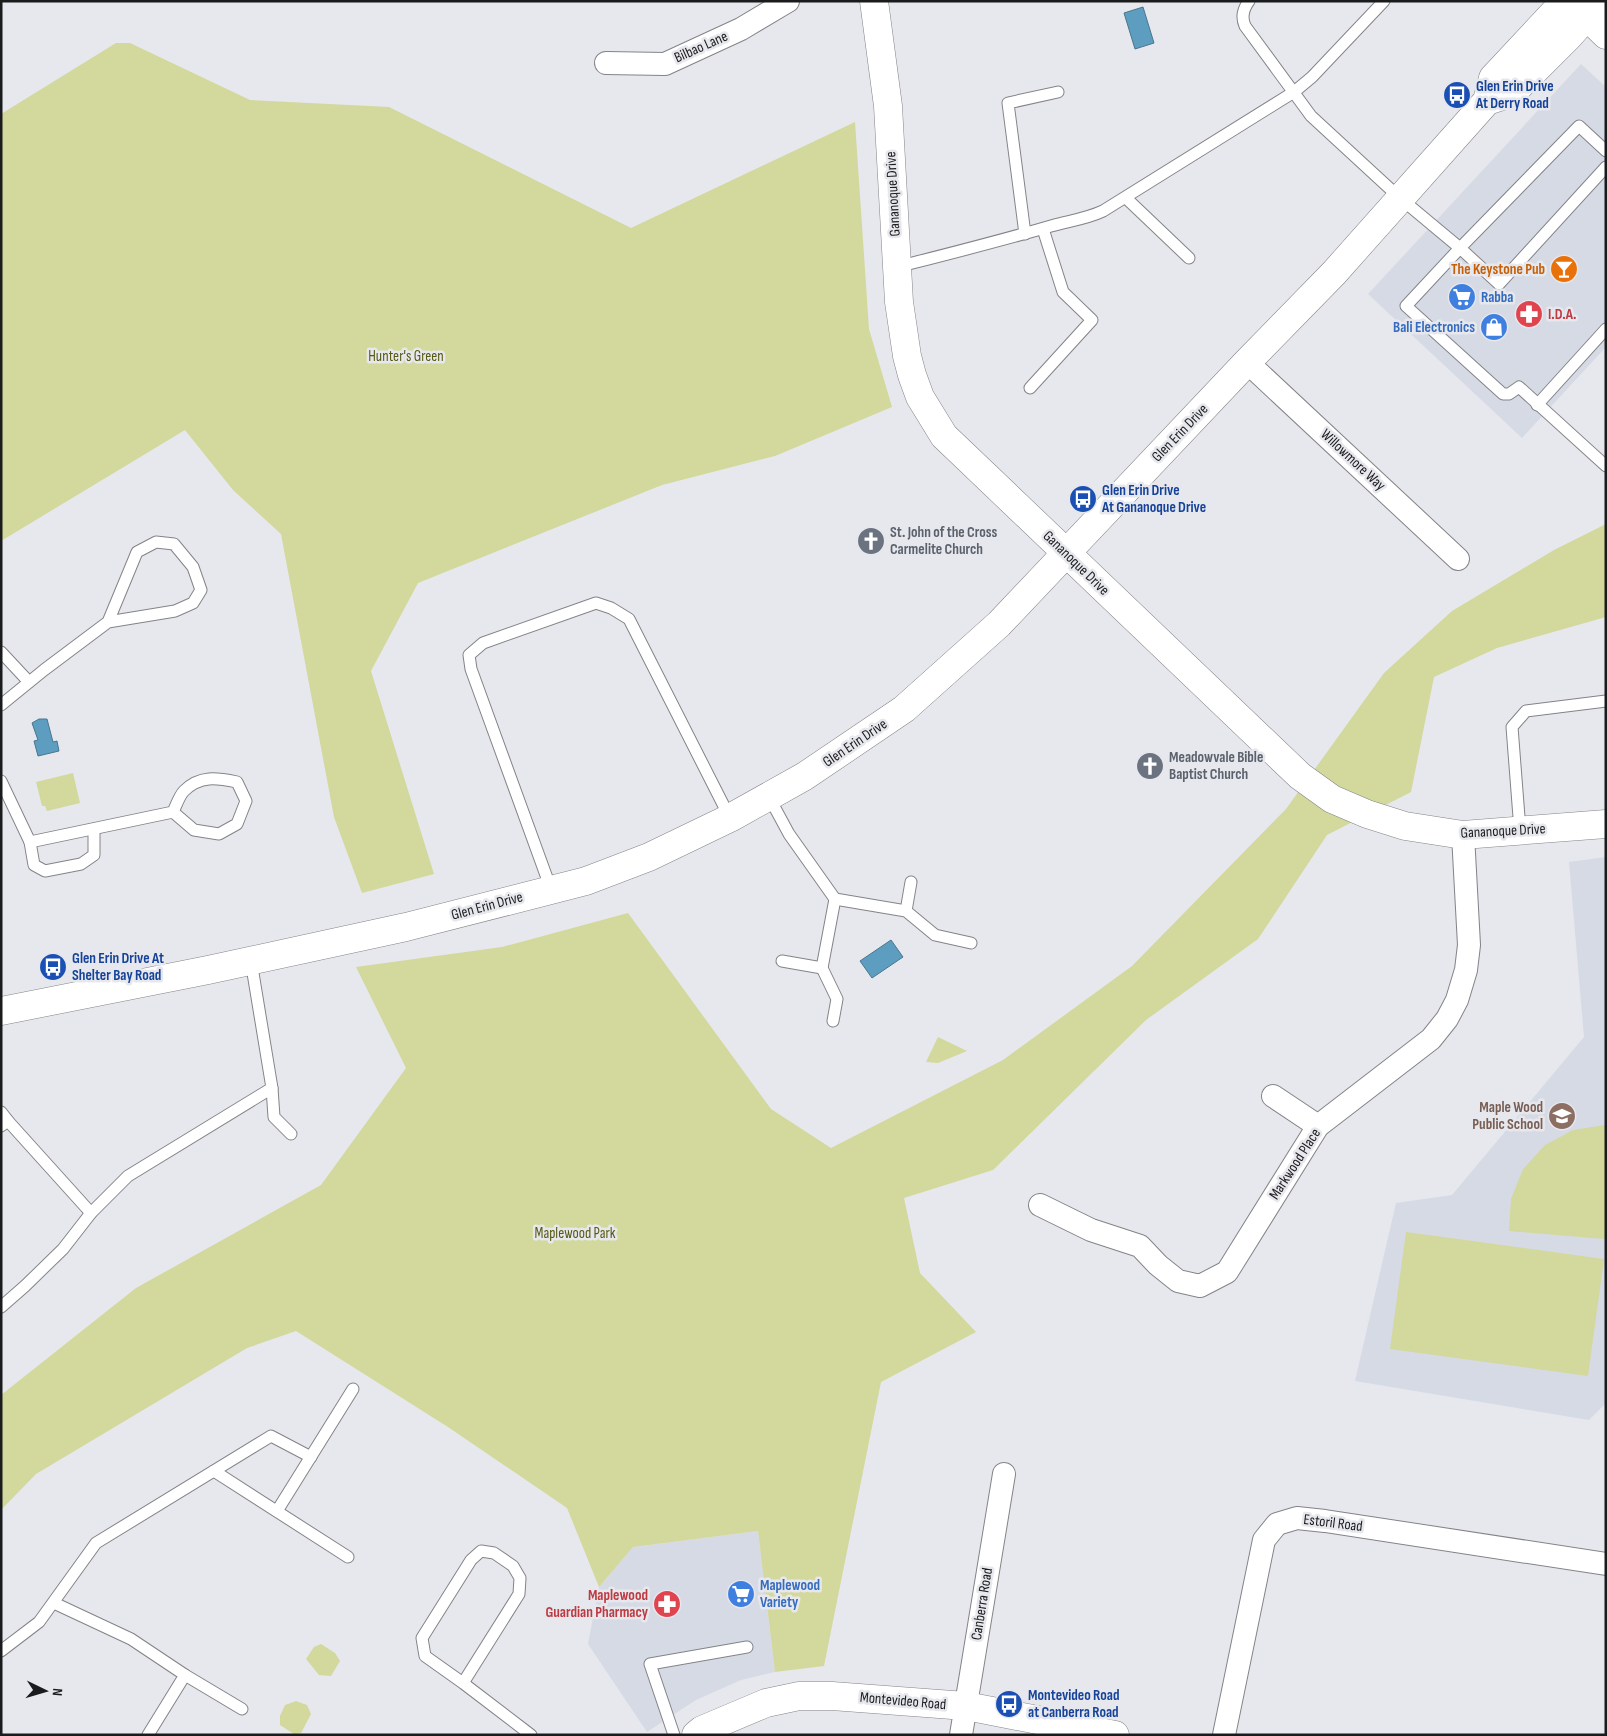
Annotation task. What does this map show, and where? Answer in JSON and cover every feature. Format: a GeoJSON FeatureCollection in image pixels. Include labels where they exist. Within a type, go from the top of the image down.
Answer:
{"type":"FeatureCollection","features":[{"type":"Feature","properties":{"kind":"street","name":"Bilbao Lane"},"geometry":{"type":"LineString","coordinates":[[606,63],[664,64],[741,29],[788,1]]}},
{"type":"Feature","properties":{"kind":"street","name":"Gananoque Drive"},"geometry":{"type":"LineString","coordinates":[[874,1],[888,106],[899,302],[907,356],[920,397],[944,436],[1300,776],[1326,796],[1367,814],[1405,826],[1463,835],[1606,824]]}},
{"type":"Feature","properties":{"kind":"street","name":"Glen Erin Drive"},"geometry":{"type":"LineString","coordinates":[[1,1011],[406,927],[586,881],[649,857],[730,818],[805,776],[904,709],[999,624],[1334,273],[1487,101],[1493,78],[1565,1]]}},
{"type":"Feature","properties":{"kind":"street"},"geometry":{"type":"LineString","coordinates":[[1487,101],[1512,93],[1591,13]]}},
{"type":"Feature","properties":{"kind":"street","name":"Willowmore Way"},"geometry":{"type":"LineString","coordinates":[[1248,362],[1458,559]]}},
{"type":"Feature","properties":{"kind":"street","name":"Markwood Place"},"geometry":{"type":"LineString","coordinates":[[1040,1205],[1091,1230],[1140,1246],[1158,1265],[1178,1281],[1200,1286],[1227,1272],[1318,1126],[1431,1040],[1447,1019],[1458,1000],[1466,970],[1469,945],[1463,835]]}},
{"type":"Feature","properties":{"kind":"street"},"geometry":{"type":"LineString","coordinates":[[1273,1096],[1318,1126]]}},
{"type":"Feature","properties":{"kind":"street","name":"Canberra Road"},"geometry":{"type":"LineString","coordinates":[[961,1735],[1004,1474]]}},
{"type":"Feature","properties":{"kind":"street","name":"Estoril Road"},"geometry":{"type":"LineString","coordinates":[[1224,1735],[1264,1540],[1277,1524],[1297,1518],[1325,1521],[1606,1564]]}},
{"type":"Feature","properties":{"kind":"street","name":"Montevideo Road"},"geometry":{"type":"LineString","coordinates":[[696,1735],[702,1730],[766,1703],[799,1696],[832,1696],[966,1706],[1114,1735]]}},
{"type":"Feature","properties":{"kind":"lane"},"geometry":{"type":"LineString","coordinates":[[1249,1],[1243,10],[1245,26],[1311,116],[1400,198],[1460,248],[1499,284],[1606,167]]}},
{"type":"Feature","properties":{"kind":"lane"},"geometry":{"type":"LineString","coordinates":[[897,267],[1096,214],[1126,198],[1294,92],[1312,77],[1384,1]]}},
{"type":"Feature","properties":{"kind":"lane"},"geometry":{"type":"LineString","coordinates":[[1025,234],[1008,103],[1058,92]]}},
{"type":"Feature","properties":{"kind":"lane"},"geometry":{"type":"LineString","coordinates":[[1606,152],[1579,126],[1406,306],[1503,394],[1509,394],[1518,387],[1606,466]]}},
{"type":"Feature","properties":{"kind":"lane"},"geometry":{"type":"LineString","coordinates":[[1126,198],[1189,258]]}},
{"type":"Feature","properties":{"kind":"lane"},"geometry":{"type":"LineString","coordinates":[[1030,388],[1092,320],[1063,292],[1043,229]]}},
{"type":"Feature","properties":{"kind":"lane"},"geometry":{"type":"LineString","coordinates":[[1537,404],[1606,329]]}},
{"type":"Feature","properties":{"kind":"lane"},"geometry":{"type":"LineString","coordinates":[[1,705],[108,622],[174,611],[193,603],[201,590],[193,568],[174,544],[156,542],[137,552],[108,622]]}},
{"type":"Feature","properties":{"kind":"lane"},"geometry":{"type":"LineString","coordinates":[[551,889],[471,669],[469,655],[483,643],[596,603],[611,608],[629,619],[730,818]]}},
{"type":"Feature","properties":{"kind":"lane"},"geometry":{"type":"LineString","coordinates":[[1,652],[29,682]]}},
{"type":"Feature","properties":{"kind":"lane"},"geometry":{"type":"LineString","coordinates":[[1520,830],[1512,727],[1526,711],[1606,701]]}},
{"type":"Feature","properties":{"kind":"lane"},"geometry":{"type":"LineString","coordinates":[[217,778],[237,782],[246,801],[237,824],[219,834],[194,830],[173,812],[184,791],[200,780],[217,778]]}},
{"type":"Feature","properties":{"kind":"lane"},"geometry":{"type":"LineString","coordinates":[[2,784],[30,842],[34,865],[44,871],[81,864],[94,855],[94,829]]}},
{"type":"Feature","properties":{"kind":"lane"},"geometry":{"type":"LineString","coordinates":[[769,797],[789,834],[836,898],[906,911],[935,935],[971,943]]}},
{"type":"Feature","properties":{"kind":"lane"},"geometry":{"type":"LineString","coordinates":[[30,842],[173,812]]}},
{"type":"Feature","properties":{"kind":"lane"},"geometry":{"type":"LineString","coordinates":[[906,911],[912,882]]}},
{"type":"Feature","properties":{"kind":"lane"},"geometry":{"type":"LineString","coordinates":[[832,1021],[837,999],[822,968],[836,898]]}},
{"type":"Feature","properties":{"kind":"lane"},"geometry":{"type":"LineString","coordinates":[[251,960],[272,1088],[274,1117],[291,1134]]}},
{"type":"Feature","properties":{"kind":"lane"},"geometry":{"type":"LineString","coordinates":[[782,961],[822,968]]}},
{"type":"Feature","properties":{"kind":"lane"},"geometry":{"type":"LineString","coordinates":[[1,1307],[63,1249],[91,1213],[128,1176],[272,1088]]}},
{"type":"Feature","properties":{"kind":"lane"},"geometry":{"type":"LineString","coordinates":[[4,1120],[91,1213]]}},
{"type":"Feature","properties":{"kind":"lane"},"geometry":{"type":"LineString","coordinates":[[277,1511],[353,1389]]}},
{"type":"Feature","properties":{"kind":"lane"},"geometry":{"type":"LineString","coordinates":[[1,1651],[39,1622],[96,1543],[271,1436],[311,1456]]}},
{"type":"Feature","properties":{"kind":"lane"},"geometry":{"type":"LineString","coordinates":[[214,1471],[348,1557]]}},
{"type":"Feature","properties":{"kind":"lane"},"geometry":{"type":"LineString","coordinates":[[463,1683],[519,1594],[520,1578],[517,1572],[513,1566],[494,1553],[481,1551],[471,1560],[422,1638],[425,1656],[531,1735]]}},
{"type":"Feature","properties":{"kind":"lane"},"geometry":{"type":"LineString","coordinates":[[54,1603],[130,1639],[242,1710]]}},
{"type":"Feature","properties":{"kind":"lane"},"geometry":{"type":"LineString","coordinates":[[674,1735],[650,1664],[747,1648]]}},
{"type":"Feature","properties":{"kind":"lane"},"geometry":{"type":"LineString","coordinates":[[148,1735],[185,1675]]}},
{"type":"Feature","properties":{"kind":"shaded area"},"geometry":{"type":"Polygon","coordinates":[[[1581,64],[1606,87],[1606,347],[1522,438],[1368,294],[1581,64]]]}},
{"type":"Feature","properties":{"kind":"shaded area","name":"Maple Wood Public School"},"geometry":{"type":"Polygon","coordinates":[[[1606,857],[1606,1403],[1589,1420],[1355,1381],[1396,1203],[1452,1195],[1584,1037],[1569,862],[1606,857]]]}},
{"type":"Feature","properties":{"kind":"shaded area"},"geometry":{"type":"Polygon","coordinates":[[[758,1531],[775,1672],[741,1680],[696,1700],[647,1732],[588,1644],[599,1587],[633,1547],[758,1531]]]}},
{"type":"Feature","properties":{"kind":"green space","name":"Hunter's Green"},"geometry":{"type":"Polygon","coordinates":[[[116,43],[130,43],[250,100],[389,107],[631,228],[855,122],[869,329],[892,407],[775,456],[662,485],[418,583],[371,671],[434,874],[362,893],[334,817],[281,534],[233,490],[185,430],[1,541],[1,114],[116,43]]]}},
{"type":"Feature","properties":{"kind":"green space","name":"Maplewood Park"},"geometry":{"type":"Polygon","coordinates":[[[1606,524],[1606,617],[1497,648],[1434,677],[1411,792],[1327,835],[1258,939],[1146,1020],[993,1170],[904,1198],[920,1273],[976,1332],[881,1382],[824,1666],[775,1672],[758,1531],[633,1547],[599,1587],[567,1508],[448,1427],[296,1331],[247,1348],[36,1474],[1,1510],[1,1395],[136,1288],[321,1185],[406,1068],[356,967],[502,947],[628,913],[771,1109],[831,1148],[1003,1060],[1132,966],[1286,809],[1384,673],[1452,611],[1554,550],[1606,524]]]}},
{"type":"Feature","properties":{"kind":"green space"},"geometry":{"type":"Polygon","coordinates":[[[73,773],[80,803],[47,811],[45,806],[42,806],[36,782],[73,773]]]}},
{"type":"Feature","properties":{"kind":"green space"},"geometry":{"type":"Polygon","coordinates":[[[938,1037],[967,1051],[938,1063],[926,1062],[938,1037]]]}},
{"type":"Feature","properties":{"kind":"green space"},"geometry":{"type":"Polygon","coordinates":[[[1605,1125],[1606,1237],[1604,1239],[1509,1231],[1511,1199],[1523,1169],[1545,1145],[1573,1130],[1605,1125]]]}},
{"type":"Feature","properties":{"kind":"green space"},"geometry":{"type":"Polygon","coordinates":[[[1406,1232],[1604,1259],[1588,1376],[1390,1349],[1406,1232]]]}},
{"type":"Feature","properties":{"kind":"green space"},"geometry":{"type":"Polygon","coordinates":[[[321,1644],[335,1653],[340,1661],[331,1676],[319,1675],[306,1659],[314,1647],[321,1644]]]}},
{"type":"Feature","properties":{"kind":"green space"},"geometry":{"type":"Polygon","coordinates":[[[296,1701],[307,1705],[311,1714],[301,1733],[294,1734],[280,1725],[280,1716],[285,1705],[296,1701]]]}},
{"type":"Feature","properties":{"kind":"water"},"geometry":{"type":"Polygon","coordinates":[[[1143,7],[1154,43],[1135,49],[1124,13],[1143,7]]]}},
{"type":"Feature","properties":{"kind":"water"},"geometry":{"type":"Polygon","coordinates":[[[39,719],[47,719],[53,742],[57,741],[59,751],[38,756],[34,741],[38,740],[32,723],[39,719]]]}},
{"type":"Feature","properties":{"kind":"water"},"geometry":{"type":"Polygon","coordinates":[[[891,940],[903,957],[872,978],[860,961],[891,940]]]}},
{"type":"Feature","properties":{"kind":"place","name":"Glen Erin Drive At Derry Road"},"geometry":{"type":"Point","coordinates":[1457,95]}},
{"type":"Feature","properties":{"kind":"place","name":"The Keystone Pub"},"geometry":{"type":"Point","coordinates":[1564,269]}},
{"type":"Feature","properties":{"kind":"place","name":"Rabba"},"geometry":{"type":"Point","coordinates":[1462,297]}},
{"type":"Feature","properties":{"kind":"place","name":"I.D.A."},"geometry":{"type":"Point","coordinates":[1529,314]}},
{"type":"Feature","properties":{"kind":"place","name":"Bali Electronics"},"geometry":{"type":"Point","coordinates":[1494,327]}},
{"type":"Feature","properties":{"kind":"place","name":"Glen Erin Drive At Gananoque Drive"},"geometry":{"type":"Point","coordinates":[1083,499]}},
{"type":"Feature","properties":{"kind":"place","name":"St. John of the Cross Carmelite Church"},"geometry":{"type":"Point","coordinates":[871,541]}},
{"type":"Feature","properties":{"kind":"place","name":"Meadowvale Bible Baptist Church"},"geometry":{"type":"Point","coordinates":[1150,766]}},
{"type":"Feature","properties":{"kind":"place","name":"Glen Erin Drive At Shelter Bay Road"},"geometry":{"type":"Point","coordinates":[53,967]}},
{"type":"Feature","properties":{"kind":"place","name":"Maple Wood Public School"},"geometry":{"type":"Point","coordinates":[1562,1116]}},
{"type":"Feature","properties":{"kind":"place","name":"Maplewood Variety"},"geometry":{"type":"Point","coordinates":[741,1594]}},
{"type":"Feature","properties":{"kind":"place","name":"Maplewood Guardian Pharmacy"},"geometry":{"type":"Point","coordinates":[667,1604]}},
{"type":"Feature","properties":{"kind":"place","name":"Montevideo Road at Canberra Road"},"geometry":{"type":"Point","coordinates":[1009,1704]}}]}
